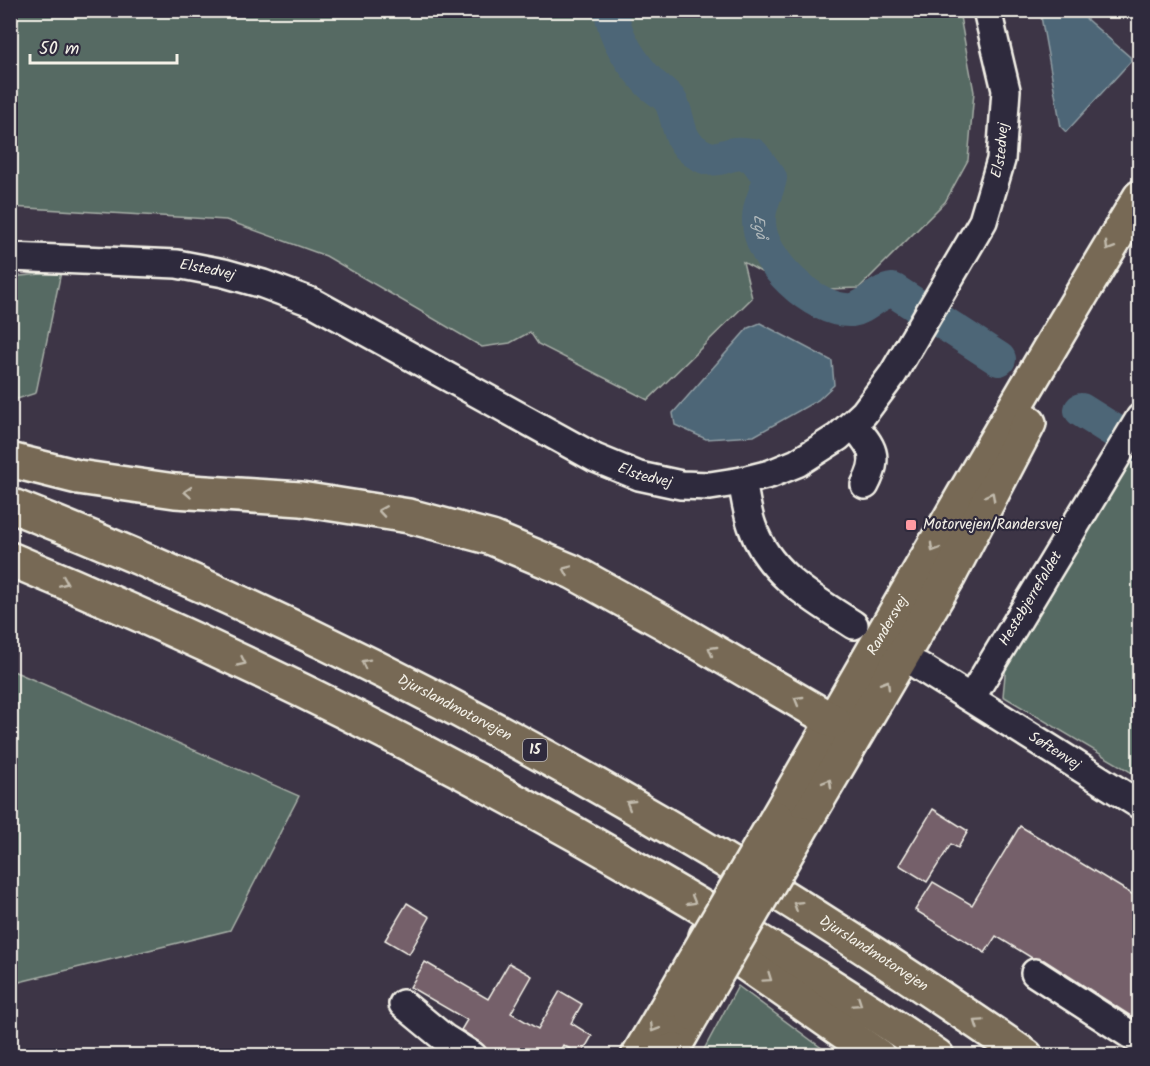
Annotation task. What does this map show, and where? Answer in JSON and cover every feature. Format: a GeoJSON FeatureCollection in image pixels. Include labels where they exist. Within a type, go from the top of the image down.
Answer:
{"type":"FeatureCollection","features":[{"type":"Feature","properties":{"kind":"main road","name":"Randersvej"},"geometry":{"type":"LineString","coordinates":[[638,1056],[682,1007],[844,728],[947,526],[1014,406],[1140,197]]}},
{"type":"Feature","properties":{"kind":"main road","name":"Randersvej"},"geometry":{"type":"LineString","coordinates":[[844,728],[949,576],[1036,410],[1140,241]]}},
{"type":"Feature","properties":{"kind":"main road"},"geometry":{"type":"LineString","coordinates":[[10,460],[78,477],[175,491],[301,499],[409,516],[492,538],[573,572],[844,728]]}},
{"type":"Feature","properties":{"kind":"main road","name":"Djurslandmotorvejen"},"geometry":{"type":"LineString","coordinates":[[10,505],[140,558],[309,635],[523,744],[744,872],[878,956],[1026,1056]]}},
{"type":"Feature","properties":{"kind":"main road"},"geometry":{"type":"LineString","coordinates":[[10,559],[128,609],[365,720],[567,828],[707,909],[845,994],[937,1056]]}},
{"type":"Feature","properties":{"kind":"main road"},"geometry":{"type":"LineString","coordinates":[[365,720],[738,956],[878,1056]]}},
{"type":"Feature","properties":{"kind":"main road","name":"Randersvej"},"geometry":{"type":"LineString","coordinates":[[671,1054],[682,1007]]}},
{"type":"Feature","properties":{"kind":"street","name":"Elstedvej"},"geometry":{"type":"LineString","coordinates":[[10,257],[177,264],[224,273],[263,284],[314,303],[595,458],[639,476],[681,485],[710,486],[770,474],[817,452],[853,425],[864,413],[884,387],[983,221],[1001,160],[1006,90],[987,10]]}},
{"type":"Feature","properties":{"kind":"street"},"geometry":{"type":"LineString","coordinates":[[853,425],[870,447],[874,463],[865,485]]}},
{"type":"Feature","properties":{"kind":"street","name":"Hestebjerrefaldet"},"geometry":{"type":"LineString","coordinates":[[970,698],[1131,431]]}},
{"type":"Feature","properties":{"kind":"street"},"geometry":{"type":"LineString","coordinates":[[742,481],[752,527],[762,547],[780,572],[801,590],[854,625]]}},
{"type":"Feature","properties":{"kind":"street"},"geometry":{"type":"LineString","coordinates":[[919,666],[970,698]]}},
{"type":"Feature","properties":{"kind":"street","name":"Søftenvej"},"geometry":{"type":"LineString","coordinates":[[970,698],[1140,805]]}},
{"type":"Feature","properties":{"kind":"street"},"geometry":{"type":"LineString","coordinates":[[1035,973],[1140,1041]]}},
{"type":"Feature","properties":{"kind":"street"},"geometry":{"type":"LineString","coordinates":[[403,1004],[444,1038],[473,1056]]}},
{"type":"Feature","properties":{"kind":"green space"},"geometry":{"type":"Polygon","coordinates":[[[11,10],[959,11],[974,92],[968,160],[945,202],[859,288],[794,290],[743,262],[752,298],[648,400],[538,344],[530,332],[510,343],[482,347],[326,256],[226,220],[11,207],[11,10]]]}},
{"type":"Feature","properties":{"kind":"green space"},"geometry":{"type":"Polygon","coordinates":[[[61,272],[36,393],[11,401],[11,277],[61,272]]]}},
{"type":"Feature","properties":{"kind":"green space"},"geometry":{"type":"Polygon","coordinates":[[[1139,446],[1139,777],[1003,696],[1007,654],[1139,446]]]}},
{"type":"Feature","properties":{"kind":"green space"},"geometry":{"type":"Polygon","coordinates":[[[11,670],[299,796],[230,930],[11,984],[11,670]]]}},
{"type":"Feature","properties":{"kind":"green space"},"geometry":{"type":"Polygon","coordinates":[[[738,986],[831,1055],[701,1055],[738,986]]]}},
{"type":"Feature","properties":{"kind":"water"},"geometry":{"type":"Polygon","coordinates":[[[1040,11],[1077,11],[1130,57],[1131,61],[1066,132],[1061,127],[1040,11]]]}},
{"type":"Feature","properties":{"kind":"water"},"geometry":{"type":"Polygon","coordinates":[[[760,323],[832,361],[834,385],[818,400],[754,436],[706,439],[675,425],[673,413],[748,328],[760,323]]]}},
{"type":"Feature","properties":{"kind":"building"},"geometry":{"type":"Polygon","coordinates":[[[933,809],[968,831],[958,848],[951,844],[927,882],[899,865],[933,809]]]}},
{"type":"Feature","properties":{"kind":"building"},"geometry":{"type":"Polygon","coordinates":[[[1020,826],[1140,899],[1140,1022],[1044,960],[1032,958],[996,936],[985,953],[915,910],[933,882],[972,905],[1020,826]]]}},
{"type":"Feature","properties":{"kind":"building"},"geometry":{"type":"Polygon","coordinates":[[[407,903],[430,917],[409,954],[385,940],[407,903]]]}},
{"type":"Feature","properties":{"kind":"building"},"geometry":{"type":"Polygon","coordinates":[[[425,962],[488,999],[509,963],[532,976],[511,1013],[538,1029],[560,991],[582,1004],[571,1023],[592,1036],[581,1055],[563,1045],[557,1056],[492,1056],[481,1043],[461,1030],[467,1020],[410,987],[425,962]]]}},
{"type":"Feature","properties":{"kind":"waterway","name":"Egå"},"geometry":{"type":"LineString","coordinates":[[611,10],[616,30],[625,50],[643,76],[671,102],[683,139],[688,145],[694,151],[711,158],[736,154],[753,155],[770,178],[760,210],[761,237],[778,267],[791,281],[821,303],[837,309],[857,309],[881,294],[893,290],[999,359]]}},
{"type":"Feature","properties":{"kind":"waterway","name":"Egå"},"geometry":{"type":"LineString","coordinates":[[1081,410],[1140,447]]}},
{"type":"Feature","properties":{"kind":"place","name":"Motorvejen/Randersvej"},"geometry":{"type":"Point","coordinates":[911,525]}}]}
